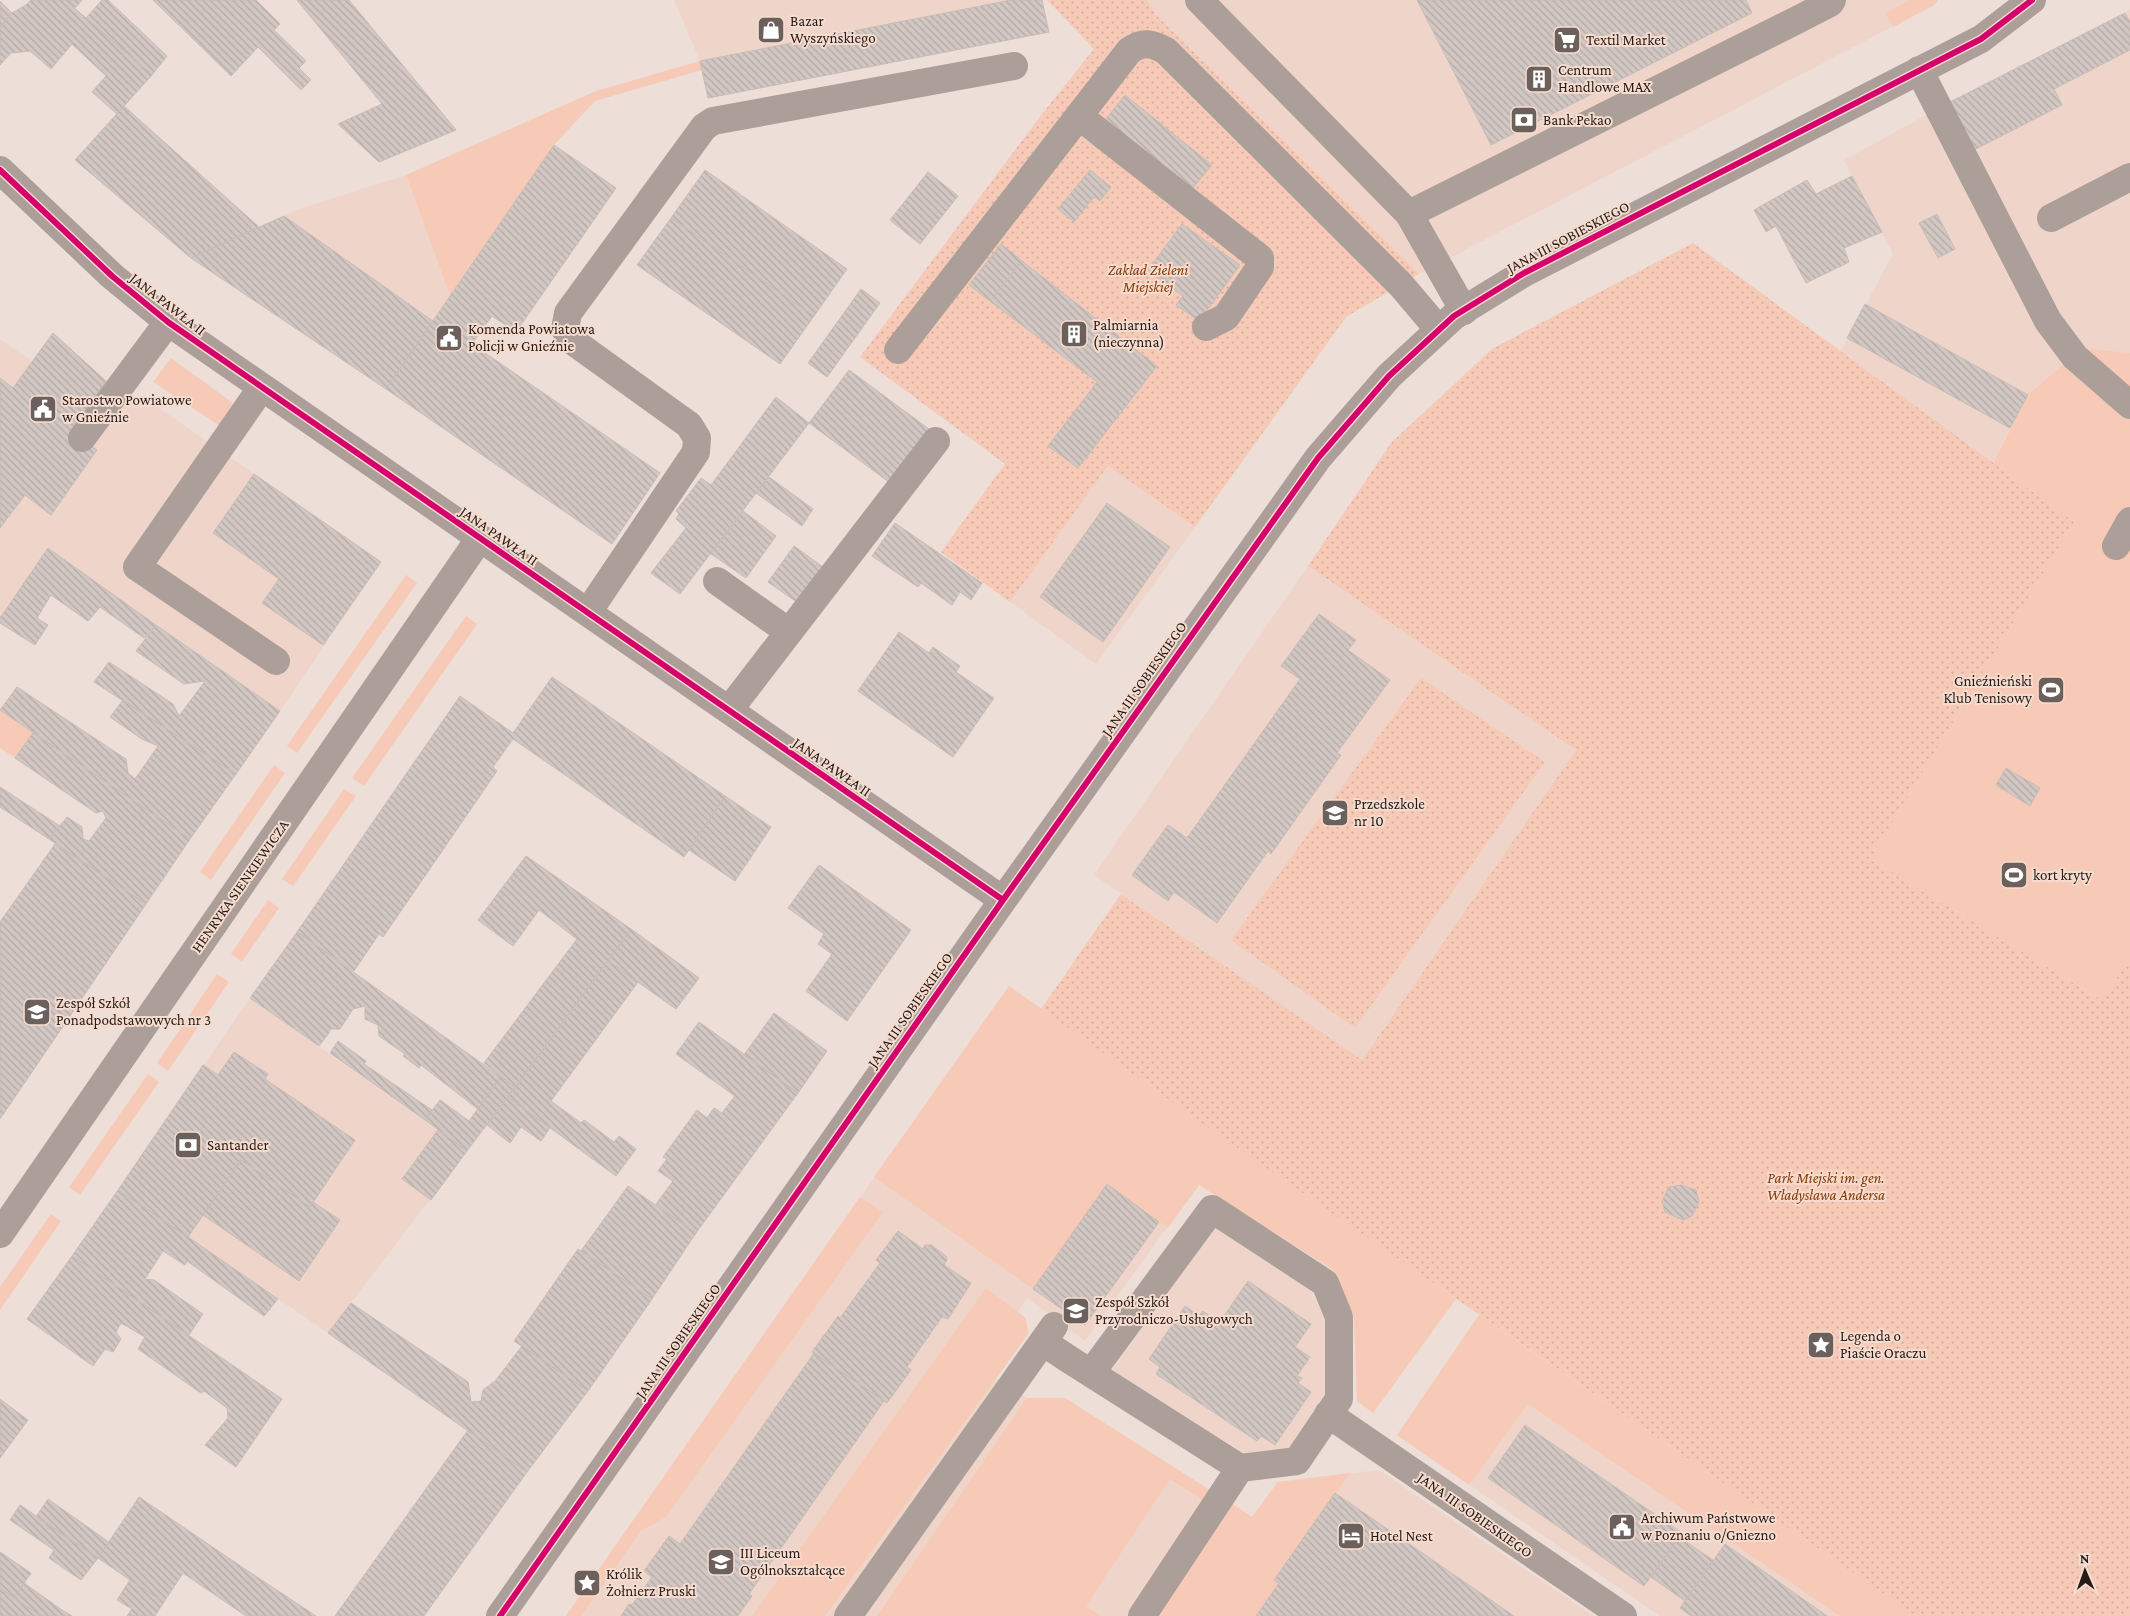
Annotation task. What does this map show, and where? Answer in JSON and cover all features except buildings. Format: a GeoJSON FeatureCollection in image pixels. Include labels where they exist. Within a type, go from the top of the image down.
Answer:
{"type":"FeatureCollection","features":[{"type":"Feature","properties":{"kind":"street"},"geometry":{"type":"LineString","coordinates":[[1199,0],[1409,214],[1464,310]]}},
{"type":"Feature","properties":{"kind":"street"},"geometry":{"type":"LineString","coordinates":[[1409,214],[1799,19],[1830,3],[1832,0]]}},
{"type":"Feature","properties":{"kind":"street","name":"JANA III SOBIESKIEGO"},"geometry":{"type":"LineString","coordinates":[[500,1616],[1003,900],[1318,458],[1389,376],[1439,330],[1464,310],[1524,273],[1981,39],[2032,0]]}},
{"type":"Feature","properties":{"kind":"street"},"geometry":{"type":"LineString","coordinates":[[898,350],[1129,51],[1138,44],[1153,43],[1166,50],[1401,285],[1439,330]]}},
{"type":"Feature","properties":{"kind":"street"},"geometry":{"type":"LineString","coordinates":[[588,612],[696,452],[697,438],[688,425],[571,340],[565,329],[568,313],[704,127],[713,121],[1014,66]]}},
{"type":"Feature","properties":{"kind":"street"},"geometry":{"type":"LineString","coordinates":[[1919,70],[2048,321],[2076,357],[2130,405]]}},
{"type":"Feature","properties":{"kind":"street"},"geometry":{"type":"LineString","coordinates":[[1079,116],[1260,258],[1260,268],[1226,317],[1206,326]]}},
{"type":"Feature","properties":{"kind":"street","name":"JANA PAWŁA II"},"geometry":{"type":"LineString","coordinates":[[0,170],[112,276],[168,322],[1003,900]]}},
{"type":"Feature","properties":{"kind":"street"},"geometry":{"type":"LineString","coordinates":[[2051,218],[2130,177]]}},
{"type":"Feature","properties":{"kind":"street"},"geometry":{"type":"LineString","coordinates":[[82,438],[168,322]]}},
{"type":"Feature","properties":{"kind":"street"},"geometry":{"type":"LineString","coordinates":[[262,387],[137,567],[276,662]]}},
{"type":"Feature","properties":{"kind":"street"},"geometry":{"type":"LineString","coordinates":[[729,710],[936,441]]}},
{"type":"Feature","properties":{"kind":"street"},"geometry":{"type":"LineString","coordinates":[[2116,546],[2130,521]]}},
{"type":"Feature","properties":{"kind":"street","name":"HENRYKA SIENKIEWICZA"},"geometry":{"type":"LineString","coordinates":[[1,1232],[480,538]]}},
{"type":"Feature","properties":{"kind":"street"},"geometry":{"type":"LineString","coordinates":[[716,581],[789,632]]}},
{"type":"Feature","properties":{"kind":"street"},"geometry":{"type":"LineString","coordinates":[[848,1616],[1049,1334],[1091,1373],[1240,1468],[1297,1461],[1339,1399],[1339,1317],[1325,1283],[1212,1209],[1091,1373]]}},
{"type":"Feature","properties":{"kind":"street","name":"JANA III SOBIESKIEGO"},"geometry":{"type":"LineString","coordinates":[[1328,1414],[1623,1616]]}},
{"type":"Feature","properties":{"kind":"street"},"geometry":{"type":"LineString","coordinates":[[1142,1616],[1240,1468]]}},
{"type":"Feature","properties":{"kind":"shaded area","name":"Bazar Wyszyńskiego"},"geometry":{"type":"Polygon","coordinates":[[[674,0],[1011,0],[700,61],[674,0]]]}},
{"type":"Feature","properties":{"kind":"shaded area","name":"Centrum Handlowe MAX"},"geometry":{"type":"Polygon","coordinates":[[[1147,0],[1938,0],[1934,5],[1419,274],[1156,15],[1147,0]]]}},
{"type":"Feature","properties":{"kind":"shaded area"},"geometry":{"type":"Polygon","coordinates":[[[2130,10],[2130,353],[2092,349],[2010,428],[1993,463],[1841,351],[1893,254],[1844,160],[1950,102],[2130,10]]]}},
{"type":"Feature","properties":{"kind":"shaded area"},"geometry":{"type":"Polygon","coordinates":[[[406,175],[450,296],[386,389],[191,258],[299,209],[406,175]]]}},
{"type":"Feature","properties":{"kind":"shaded area"},"geometry":{"type":"Polygon","coordinates":[[[53,333],[106,381],[141,407],[146,399],[381,562],[280,711],[48,548],[0,618],[0,339],[32,361],[53,333]]]}},
{"type":"Feature","properties":{"kind":"shaded area"},"geometry":{"type":"Polygon","coordinates":[[[1108,466],[1195,527],[1096,664],[1010,602],[1108,466]]]}},
{"type":"Feature","properties":{"kind":"shaded area","name":"Przedszkole nr 10"},"geometry":{"type":"Polygon","coordinates":[[[1308,566],[1576,750],[1362,1060],[1094,875],[1308,566]]]}},
{"type":"Feature","properties":{"kind":"shaded area","name":"Zespół Szkół Przyrodniczo-Usługowych"},"geometry":{"type":"Polygon","coordinates":[[[1009,986],[1229,1142],[1085,1341],[1027,1298],[980,1368],[1027,1398],[1065,1398],[1252,1517],[1278,1482],[1379,1470],[1594,1616],[566,1616],[1009,986]]]}},
{"type":"Feature","properties":{"kind":"shaded area"},"geometry":{"type":"Polygon","coordinates":[[[250,998],[467,1151],[328,1333],[118,1190],[250,998]]]}},
{"type":"Feature","properties":{"kind":"shaded area"},"geometry":{"type":"Polygon","coordinates":[[[1215,1227],[1310,1289],[1326,1320],[1326,1396],[1289,1453],[1249,1456],[1112,1370],[1215,1227]]]}},
{"type":"Feature","properties":{"kind":"shaded area"},"geometry":{"type":"Polygon","coordinates":[[[1479,1315],[1916,1616],[1660,1616],[1397,1435],[1479,1315]]]}},
{"type":"Feature","properties":{"kind":"green space","name":"Zakład Zieleni Miejskiej"},"geometry":{"type":"Polygon","coordinates":[[[1047,0],[1147,0],[1156,15],[1419,274],[1346,317],[1195,527],[1108,466],[1010,602],[941,552],[1005,464],[860,357],[1042,114],[1094,49],[1047,0]]]}},
{"type":"Feature","properties":{"kind":"green space"},"geometry":{"type":"Polygon","coordinates":[[[1910,0],[1938,0],[1934,5],[1893,27],[1886,13],[1910,0]]]}},
{"type":"Feature","properties":{"kind":"green space"},"geometry":{"type":"Polygon","coordinates":[[[700,61],[702,70],[595,101],[554,145],[450,296],[406,175],[596,91],[700,61]]]}},
{"type":"Feature","properties":{"kind":"green space","name":"Park Miejski im. gen. Władysława Andersa"},"geometry":{"type":"Polygon","coordinates":[[[1693,243],[2074,522],[1870,859],[2103,1001],[2130,956],[2130,1616],[1916,1616],[1229,1142],[1041,1009],[1121,894],[1362,1060],[1576,750],[1308,566],[1391,443],[1492,349],[1693,243]]]}},
{"type":"Feature","properties":{"kind":"green space","name":"Gnieźnieński Klub Tenisowy"},"geometry":{"type":"Polygon","coordinates":[[[2092,349],[2130,353],[2130,956],[2103,1001],[1870,859],[2074,522],[1993,463],[2028,395],[2065,363],[2092,349]]]}},
{"type":"Feature","properties":{"kind":"green space"},"geometry":{"type":"Polygon","coordinates":[[[171,358],[233,403],[220,426],[153,382],[171,358]]]}},
{"type":"Feature","properties":{"kind":"green space"},"geometry":{"type":"Polygon","coordinates":[[[406,575],[417,583],[297,753],[287,746],[406,575]]]}},
{"type":"Feature","properties":{"kind":"green space"},"geometry":{"type":"Polygon","coordinates":[[[466,616],[477,624],[364,786],[352,778],[466,616]]]}},
{"type":"Feature","properties":{"kind":"green space"},"geometry":{"type":"Polygon","coordinates":[[[1421,678],[1545,762],[1355,1028],[1231,940],[1421,678]]]}},
{"type":"Feature","properties":{"kind":"green space"},"geometry":{"type":"Polygon","coordinates":[[[0,710],[33,733],[15,758],[0,748],[0,710]]]}},
{"type":"Feature","properties":{"kind":"green space"},"geometry":{"type":"Polygon","coordinates":[[[274,765],[285,773],[211,880],[200,872],[274,765]]]}},
{"type":"Feature","properties":{"kind":"green space"},"geometry":{"type":"Polygon","coordinates":[[[344,789],[356,796],[293,886],[282,879],[344,789]]]}},
{"type":"Feature","properties":{"kind":"green space"},"geometry":{"type":"Polygon","coordinates":[[[268,900],[279,908],[242,962],[231,954],[268,900]]]}},
{"type":"Feature","properties":{"kind":"green space"},"geometry":{"type":"Polygon","coordinates":[[[217,974],[229,982],[168,1071],[157,1063],[217,974]]]}},
{"type":"Feature","properties":{"kind":"green space"},"geometry":{"type":"Polygon","coordinates":[[[1009,986],[1456,1299],[1373,1413],[1357,1401],[1354,1317],[1333,1270],[1199,1185],[1168,1228],[1107,1185],[1033,1289],[874,1177],[1009,986]]]}},
{"type":"Feature","properties":{"kind":"green space"},"geometry":{"type":"Polygon","coordinates":[[[148,1074],[159,1082],[80,1195],[69,1187],[148,1074]]]}},
{"type":"Feature","properties":{"kind":"green space"},"geometry":{"type":"Polygon","coordinates":[[[860,1197],[883,1212],[666,1517],[641,1531],[581,1616],[566,1616],[860,1197]]]}},
{"type":"Feature","properties":{"kind":"green space"},"geometry":{"type":"Polygon","coordinates":[[[51,1214],[61,1221],[0,1310],[0,1287],[51,1214]]]}},
{"type":"Feature","properties":{"kind":"green space"},"geometry":{"type":"Polygon","coordinates":[[[986,1288],[1026,1318],[1028,1334],[825,1616],[752,1616],[986,1288]]]}},
{"type":"Feature","properties":{"kind":"green space"},"geometry":{"type":"Polygon","coordinates":[[[1479,1315],[1916,1616],[1840,1616],[1528,1404],[1469,1485],[1397,1435],[1479,1315]]]}},
{"type":"Feature","properties":{"kind":"green space"},"geometry":{"type":"Polygon","coordinates":[[[1027,1398],[1065,1398],[1213,1492],[1206,1502],[1170,1479],[1086,1606],[1101,1616],[877,1616],[1027,1398]]]}},
{"type":"Feature","properties":{"kind":"green space"},"geometry":{"type":"Polygon","coordinates":[[[1350,1473],[1274,1580],[1279,1583],[1256,1616],[1157,1616],[1231,1503],[1252,1517],[1278,1482],[1350,1473]]]}},
{"type":"Feature","properties":{"kind":"cycle path"},"geometry":{"type":"LineString","coordinates":[[500,1616],[1003,900],[1318,458],[1389,376],[1454,316],[1524,273],[1981,39],[2032,0]]}},
{"type":"Feature","properties":{"kind":"cycle path"},"geometry":{"type":"LineString","coordinates":[[0,170],[112,276],[168,322],[1003,900]]}},
{"type":"Feature","properties":{"kind":"place","name":"Bazar Wyszyńskiego"},"geometry":{"type":"Point","coordinates":[771,30]}},
{"type":"Feature","properties":{"kind":"place","name":"Textil Market"},"geometry":{"type":"Point","coordinates":[1567,40]}},
{"type":"Feature","properties":{"kind":"place","name":"Centrum Handlowe MAX"},"geometry":{"type":"Point","coordinates":[1539,79]}},
{"type":"Feature","properties":{"kind":"place","name":"Bank Pekao"},"geometry":{"type":"Point","coordinates":[1524,120]}},
{"type":"Feature","properties":{"kind":"place","name":"Palmiarnia (nieczynna)"},"geometry":{"type":"Point","coordinates":[1074,334]}},
{"type":"Feature","properties":{"kind":"place","name":"Komenda Powiatowa Policji w Gnieźnie"},"geometry":{"type":"Point","coordinates":[449,338]}},
{"type":"Feature","properties":{"kind":"place","name":"Starostwo Powiatowe w Gnieźnie"},"geometry":{"type":"Point","coordinates":[43,409]}},
{"type":"Feature","properties":{"kind":"place","name":"Gnieźnieński Klub Tenisowy"},"geometry":{"type":"Point","coordinates":[2051,690]}},
{"type":"Feature","properties":{"kind":"place","name":"Przedszkole nr 10"},"geometry":{"type":"Point","coordinates":[1335,813]}},
{"type":"Feature","properties":{"kind":"place","name":"kort kryty"},"geometry":{"type":"Point","coordinates":[2014,875]}},
{"type":"Feature","properties":{"kind":"place","name":"Zespół Szkół Ponadpodstawowych nr 3"},"geometry":{"type":"Point","coordinates":[37,1012]}},
{"type":"Feature","properties":{"kind":"place","name":"Santander"},"geometry":{"type":"Point","coordinates":[188,1145]}},
{"type":"Feature","properties":{"kind":"place","name":"Zespół Szkół Przyrodniczo-Usługowych"},"geometry":{"type":"Point","coordinates":[1076,1311]}},
{"type":"Feature","properties":{"kind":"place","name":"Legenda o Piaście Oraczu"},"geometry":{"type":"Point","coordinates":[1821,1345]}},
{"type":"Feature","properties":{"kind":"place","name":"Archiwum Państwowe w Poznaniu o/Gniezno"},"geometry":{"type":"Point","coordinates":[1622,1527]}},
{"type":"Feature","properties":{"kind":"place","name":"Hotel Nest"},"geometry":{"type":"Point","coordinates":[1351,1536]}},
{"type":"Feature","properties":{"kind":"place","name":"III Liceum Ogólnokształcące"},"geometry":{"type":"Point","coordinates":[721,1562]}},
{"type":"Feature","properties":{"kind":"place","name":"Królik Żołnierz Pruski"},"geometry":{"type":"Point","coordinates":[587,1583]}}]}
